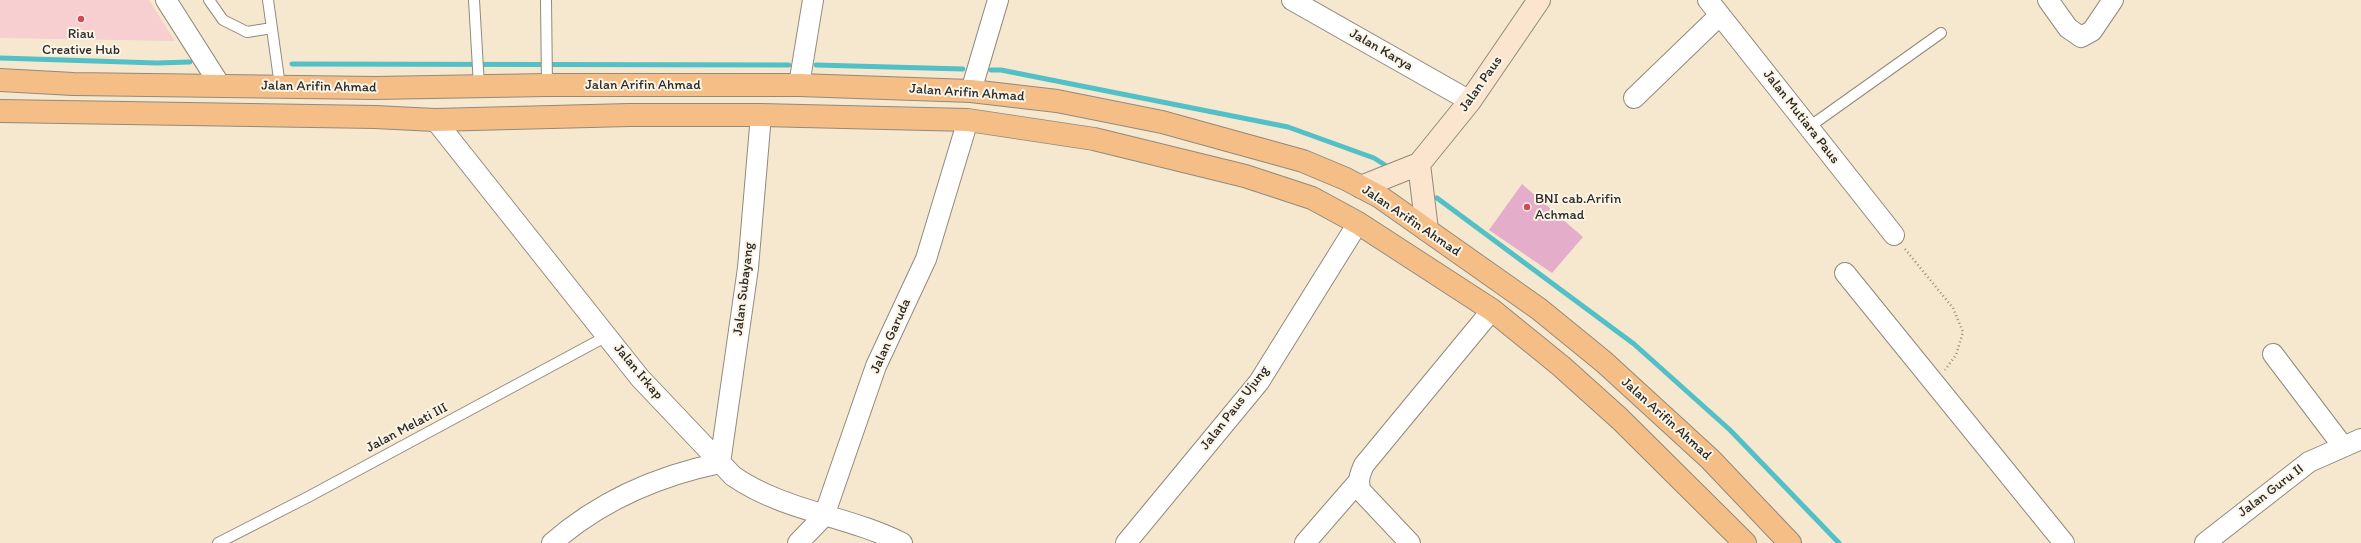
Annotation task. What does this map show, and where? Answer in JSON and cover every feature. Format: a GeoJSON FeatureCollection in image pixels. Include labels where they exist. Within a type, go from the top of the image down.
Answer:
{"type":"FeatureCollection","features":[{"type":"Feature","properties":{"kind":"main road","name":"Jalan Paus"},"geometry":{"type":"LineString","coordinates":[[1361,187],[1419,164],[1470,101],[1539,0]]}},
{"type":"Feature","properties":{"kind":"main road","name":"Jalan Arifin Ahmad"},"geometry":{"type":"LineString","coordinates":[[0,80],[73,84],[375,88],[478,72],[547,78],[971,91],[1057,101],[1162,122],[1303,161],[1380,197],[1539,309],[1604,362],[1710,459],[1790,543]]}},
{"type":"Feature","properties":{"kind":"main road"},"geometry":{"type":"LineString","coordinates":[[375,88],[375,117]]}},
{"type":"Feature","properties":{"kind":"main road","name":"Jalan Arifin Ahmad"},"geometry":{"type":"LineString","coordinates":[[0,111],[375,117],[435,120],[629,114],[761,115],[968,120],[1094,139],[1230,172],[1312,198],[1358,223],[1492,310],[1561,366],[1620,419],[1746,543]]}},
{"type":"Feature","properties":{"kind":"main road"},"geometry":{"type":"LineString","coordinates":[[1419,164],[1427,230]]}},
{"type":"Feature","properties":{"kind":"main road"},"geometry":{"type":"LineString","coordinates":[[1746,543],[1770,522]]}},
{"type":"Feature","properties":{"kind":"street"},"geometry":{"type":"LineString","coordinates":[[166,0],[220,85]]}},
{"type":"Feature","properties":{"kind":"street"},"geometry":{"type":"LineString","coordinates":[[799,85],[813,0]]}},
{"type":"Feature","properties":{"kind":"street"},"geometry":{"type":"LineString","coordinates":[[971,91],[998,0]]}},
{"type":"Feature","properties":{"kind":"street","name":"Jalan Karya"},"geometry":{"type":"LineString","coordinates":[[1292,0],[1470,101]]}},
{"type":"Feature","properties":{"kind":"street"},"geometry":{"type":"LineString","coordinates":[[2048,0],[2068,28],[2081,37],[2092,31],[2113,0]]}},
{"type":"Feature","properties":{"kind":"street"},"geometry":{"type":"LineString","coordinates":[[1634,98],[1714,8]]}},
{"type":"Feature","properties":{"kind":"street","name":"Jalan Mutiara Paus"},"geometry":{"type":"LineString","coordinates":[[1714,8],[1894,235]]}},
{"type":"Feature","properties":{"kind":"street","name":"Jalan Subayang"},"geometry":{"type":"LineString","coordinates":[[720,463],[748,268],[761,115]]}},
{"type":"Feature","properties":{"kind":"street","name":"Jalan Irkap"},"geometry":{"type":"LineString","coordinates":[[435,120],[640,378],[720,463],[743,483],[783,501],[902,543]]}},
{"type":"Feature","properties":{"kind":"street","name":"Jalan Garuda"},"geometry":{"type":"LineString","coordinates":[[798,543],[824,516],[876,366],[926,259],[968,120]]}},
{"type":"Feature","properties":{"kind":"street","name":"Jalan Paus Ujung"},"geometry":{"type":"LineString","coordinates":[[1126,543],[1259,382],[1358,223]]}},
{"type":"Feature","properties":{"kind":"street"},"geometry":{"type":"LineString","coordinates":[[1845,273],[1934,385],[2064,543]]}},
{"type":"Feature","properties":{"kind":"street"},"geometry":{"type":"LineString","coordinates":[[1305,543],[1358,482],[1364,465],[1492,310]]}},
{"type":"Feature","properties":{"kind":"street"},"geometry":{"type":"LineString","coordinates":[[2273,354],[2342,446]]}},
{"type":"Feature","properties":{"kind":"street","name":"Jalan Guru II"},"geometry":{"type":"LineString","coordinates":[[2204,543],[2309,462],[2342,446],[2361,439]]}},
{"type":"Feature","properties":{"kind":"street"},"geometry":{"type":"LineString","coordinates":[[552,543],[579,520],[624,494],[660,479],[720,463]]}},
{"type":"Feature","properties":{"kind":"street"},"geometry":{"type":"LineString","coordinates":[[1358,482],[1365,496],[1410,543]]}},
{"type":"Feature","properties":{"kind":"lane"},"geometry":{"type":"LineString","coordinates":[[209,0],[223,20],[247,32],[272,28]]}},
{"type":"Feature","properties":{"kind":"lane"},"geometry":{"type":"LineString","coordinates":[[268,0],[280,86]]}},
{"type":"Feature","properties":{"kind":"lane"},"geometry":{"type":"LineString","coordinates":[[474,0],[478,72]]}},
{"type":"Feature","properties":{"kind":"lane"},"geometry":{"type":"LineString","coordinates":[[546,0],[547,78]]}},
{"type":"Feature","properties":{"kind":"lane"},"geometry":{"type":"LineString","coordinates":[[1809,127],[1941,33]]}},
{"type":"Feature","properties":{"kind":"lane","name":"Jalan Melati III"},"geometry":{"type":"LineString","coordinates":[[218,543],[315,493],[607,336]]}},
{"type":"Feature","properties":{"kind":"path"},"geometry":{"type":"LineString","coordinates":[[1894,235],[1953,308],[1963,332],[1956,355],[1934,385]]}},
{"type":"Feature","properties":{"kind":"shaded area","name":"Riau Creative Hub"},"geometry":{"type":"Polygon","coordinates":[[[0,0],[149,0],[175,41],[0,38],[0,0]]]}},
{"type":"Feature","properties":{"kind":"building","name":"BNI cab.Arifin Achmad"},"geometry":{"type":"Polygon","coordinates":[[[1522,184],[1583,237],[1552,273],[1489,230],[1522,184]]]}},
{"type":"Feature","properties":{"kind":"waterway"},"geometry":{"type":"LineString","coordinates":[[0,58],[157,63],[190,62]]}},
{"type":"Feature","properties":{"kind":"waterway"},"geometry":{"type":"LineString","coordinates":[[292,64],[789,65]]}},
{"type":"Feature","properties":{"kind":"waterway"},"geometry":{"type":"LineString","coordinates":[[816,65],[963,69]]}},
{"type":"Feature","properties":{"kind":"waterway"},"geometry":{"type":"LineString","coordinates":[[991,70],[1001,70],[1288,127],[1374,158],[1385,165]]}},
{"type":"Feature","properties":{"kind":"waterway"},"geometry":{"type":"LineString","coordinates":[[1437,198],[1634,344],[1730,430],[1839,543]]}},
{"type":"Feature","properties":{"kind":"place","name":"Riau Creative Hub"},"geometry":{"type":"Point","coordinates":[81,19]}},
{"type":"Feature","properties":{"kind":"place","name":"BNI cab.Arifin Achmad"},"geometry":{"type":"Point","coordinates":[1527,207]}}]}
